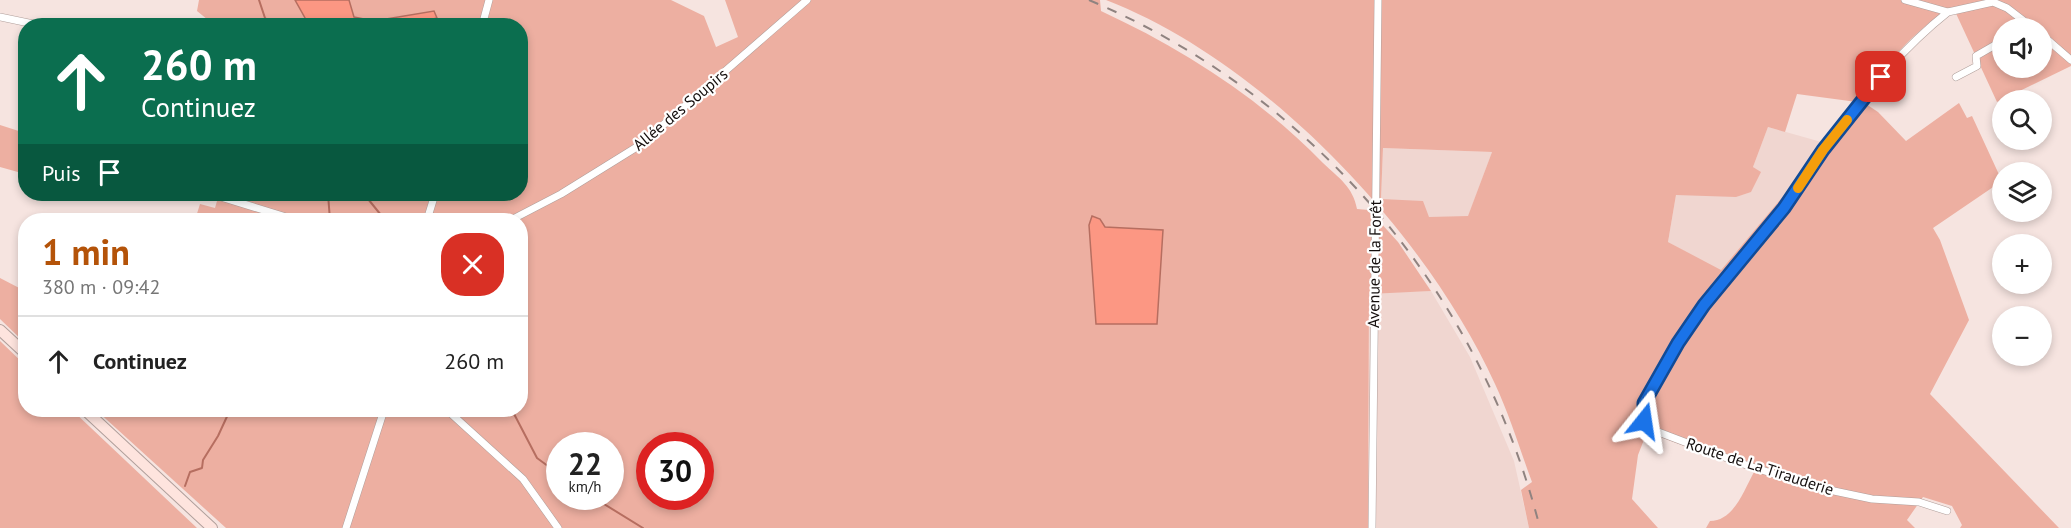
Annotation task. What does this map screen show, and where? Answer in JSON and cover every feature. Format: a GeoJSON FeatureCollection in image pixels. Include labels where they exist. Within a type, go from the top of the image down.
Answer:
{"type":"FeatureCollection","features":[{"type":"Feature","properties":{"kind":"main road"},"geometry":{"type":"LineString","coordinates":[[0,330],[18,347]]}},
{"type":"Feature","properties":{"kind":"main road"},"geometry":{"type":"LineString","coordinates":[[93,417],[212,528]]}},
{"type":"Feature","properties":{"kind":"street"},"geometry":{"type":"LineString","coordinates":[[484,18],[489,0]]}},
{"type":"Feature","properties":{"kind":"street","name":"Allée des Soupirs"},"geometry":{"type":"LineString","coordinates":[[524,213],[561,194],[640,145],[752,45],[807,0]]}},
{"type":"Feature","properties":{"kind":"street","name":"Avenue de la Forêt"},"geometry":{"type":"LineString","coordinates":[[1372,528],[1378,0]]}},
{"type":"Feature","properties":{"kind":"street"},"geometry":{"type":"LineString","coordinates":[[1905,0],[1948,12],[1993,2],[2007,8],[2018,18]]}},
{"type":"Feature","properties":{"kind":"street","name":"Route de La Tirauderie"},"geometry":{"type":"LineString","coordinates":[[1947,511],[1919,502],[1872,499],[1815,487],[1740,463],[1653,430],[1644,421],[1644,403],[1678,343],[1704,305],[1798,188],[1823,150],[1881,77],[1906,50],[1948,12]]}},
{"type":"Feature","properties":{"kind":"street"},"geometry":{"type":"LineString","coordinates":[[0,17],[18,21]]}},
{"type":"Feature","properties":{"kind":"street"},"geometry":{"type":"LineString","coordinates":[[2052,44],[2071,60]]}},
{"type":"Feature","properties":{"kind":"street"},"geometry":{"type":"LineString","coordinates":[[1956,77],[1977,66],[1976,56],[1992,47]]}},
{"type":"Feature","properties":{"kind":"street"},"geometry":{"type":"LineString","coordinates":[[234,201],[273,213]]}},
{"type":"Feature","properties":{"kind":"street"},"geometry":{"type":"LineString","coordinates":[[346,528],[382,417]]}},
{"type":"Feature","properties":{"kind":"street"},"geometry":{"type":"LineString","coordinates":[[455,417],[523,479],[558,528]]}},
{"type":"Feature","properties":{"kind":"shaded area"},"geometry":{"type":"Polygon","coordinates":[[[199,0],[295,0],[305,18],[206,18],[197,11],[199,0]]]}},
{"type":"Feature","properties":{"kind":"shaded area"},"geometry":{"type":"Polygon","coordinates":[[[295,0],[349,0],[354,17],[359,18],[305,18],[295,0]]]}},
{"type":"Feature","properties":{"kind":"shaded area"},"geometry":{"type":"Polygon","coordinates":[[[349,0],[671,0],[704,16],[716,47],[738,37],[725,0],[1100,0],[1101,11],[1161,42],[1219,77],[1247,96],[1299,139],[1344,183],[1357,209],[1369,210],[1398,242],[1431,291],[1369,294],[1368,528],[226,528],[104,417],[528,417],[528,213],[197,213],[200,204],[215,208],[217,201],[528,201],[528,18],[359,18],[354,17],[349,0]],[[1093,216],[1089,225],[1096,324],[1105,227],[1100,219],[1093,216]]]}},
{"type":"Feature","properties":{"kind":"shaded area"},"geometry":{"type":"Polygon","coordinates":[[[1106,0],[2071,0],[2071,66],[2052,75],[2052,18],[1992,18],[1992,78],[2046,78],[2022,90],[1992,91],[1953,7],[1913,37],[1889,62],[1857,102],[1797,94],[1785,132],[1768,127],[1753,167],[1761,172],[1751,192],[1736,197],[1676,195],[1668,242],[1721,270],[1784,195],[1795,199],[1832,145],[1866,104],[1878,112],[1906,141],[1959,103],[1967,118],[1972,116],[1993,162],[1992,188],[1933,228],[1940,240],[1969,320],[1930,394],[2059,528],[1960,528],[1962,525],[1952,506],[1923,497],[1907,520],[1915,528],[1706,528],[1710,521],[1726,516],[1732,510],[1754,472],[1647,432],[1638,455],[1632,499],[1658,528],[1529,528],[1521,490],[1532,482],[1505,408],[1465,326],[1427,268],[1383,211],[1333,158],[1280,108],[1224,64],[1165,28],[1106,0]],[[1383,148],[1381,199],[1423,201],[1429,217],[1468,216],[1492,152],[1383,148]]]}},
{"type":"Feature","properties":{"kind":"shaded area"},"geometry":{"type":"Polygon","coordinates":[[[434,11],[437,18],[392,18],[434,11]]]}},
{"type":"Feature","properties":{"kind":"shaded area"},"geometry":{"type":"Polygon","coordinates":[[[0,125],[18,131],[18,172],[0,167],[0,125]]]}},
{"type":"Feature","properties":{"kind":"shaded area"},"geometry":{"type":"Polygon","coordinates":[[[1768,127],[1832,145],[1795,199],[1784,195],[1720,271],[1668,242],[1676,195],[1702,195],[1760,172],[1753,167],[1768,127]]]}},
{"type":"Feature","properties":{"kind":"shaded area"},"geometry":{"type":"Polygon","coordinates":[[[1383,148],[1492,152],[1468,217],[1429,217],[1381,199],[1383,148]]]}},
{"type":"Feature","properties":{"kind":"shaded area"},"geometry":{"type":"Polygon","coordinates":[[[1092,216],[1100,219],[1105,227],[1163,230],[1157,324],[1096,324],[1089,225],[1092,216]]]}},
{"type":"Feature","properties":{"kind":"shaded area"},"geometry":{"type":"Polygon","coordinates":[[[0,278],[18,287],[18,336],[0,319],[0,278]]]}},
{"type":"Feature","properties":{"kind":"shaded area"},"geometry":{"type":"Polygon","coordinates":[[[1431,291],[1470,357],[1514,461],[1529,528],[1368,528],[1369,293],[1431,291]]]}},
{"type":"Feature","properties":{"kind":"shaded area"},"geometry":{"type":"Polygon","coordinates":[[[0,341],[18,358],[18,417],[79,417],[197,528],[0,528],[0,341]]]}},
{"type":"Feature","properties":{"kind":"waterway"},"geometry":{"type":"LineString","coordinates":[[259,0],[265,18]]}},
{"type":"Feature","properties":{"kind":"waterway"},"geometry":{"type":"LineString","coordinates":[[329,201],[329,213]]}},
{"type":"Feature","properties":{"kind":"waterway"},"geometry":{"type":"LineString","coordinates":[[370,201],[379,213]]}},
{"type":"Feature","properties":{"kind":"waterway"},"geometry":{"type":"LineString","coordinates":[[185,486],[190,472],[202,468],[203,460],[227,417]]}},
{"type":"Feature","properties":{"kind":"waterway"},"geometry":{"type":"LineString","coordinates":[[516,417],[537,458],[546,465]]}},
{"type":"Feature","properties":{"kind":"waterway"},"geometry":{"type":"LineString","coordinates":[[614,510],[643,528]]}},
{"type":"Feature","properties":{"kind":"railway"},"geometry":{"type":"LineString","coordinates":[[1089,0],[1171,40],[1246,89],[1315,147],[1376,211],[1430,282],[1476,359],[1513,441],[1540,528]]}},
{"type":"Feature","properties":{"kind":"slow traffic"},"geometry":{"type":"LineString","coordinates":[[1798,188],[1823,150],[1847,120]]}},
{"type":"Feature","properties":{"kind":"route"},"geometry":{"type":"LineString","coordinates":[[1644,421],[1644,403],[1678,343],[1704,305],[1784,208],[1823,150],[1881,77]]}}]}
